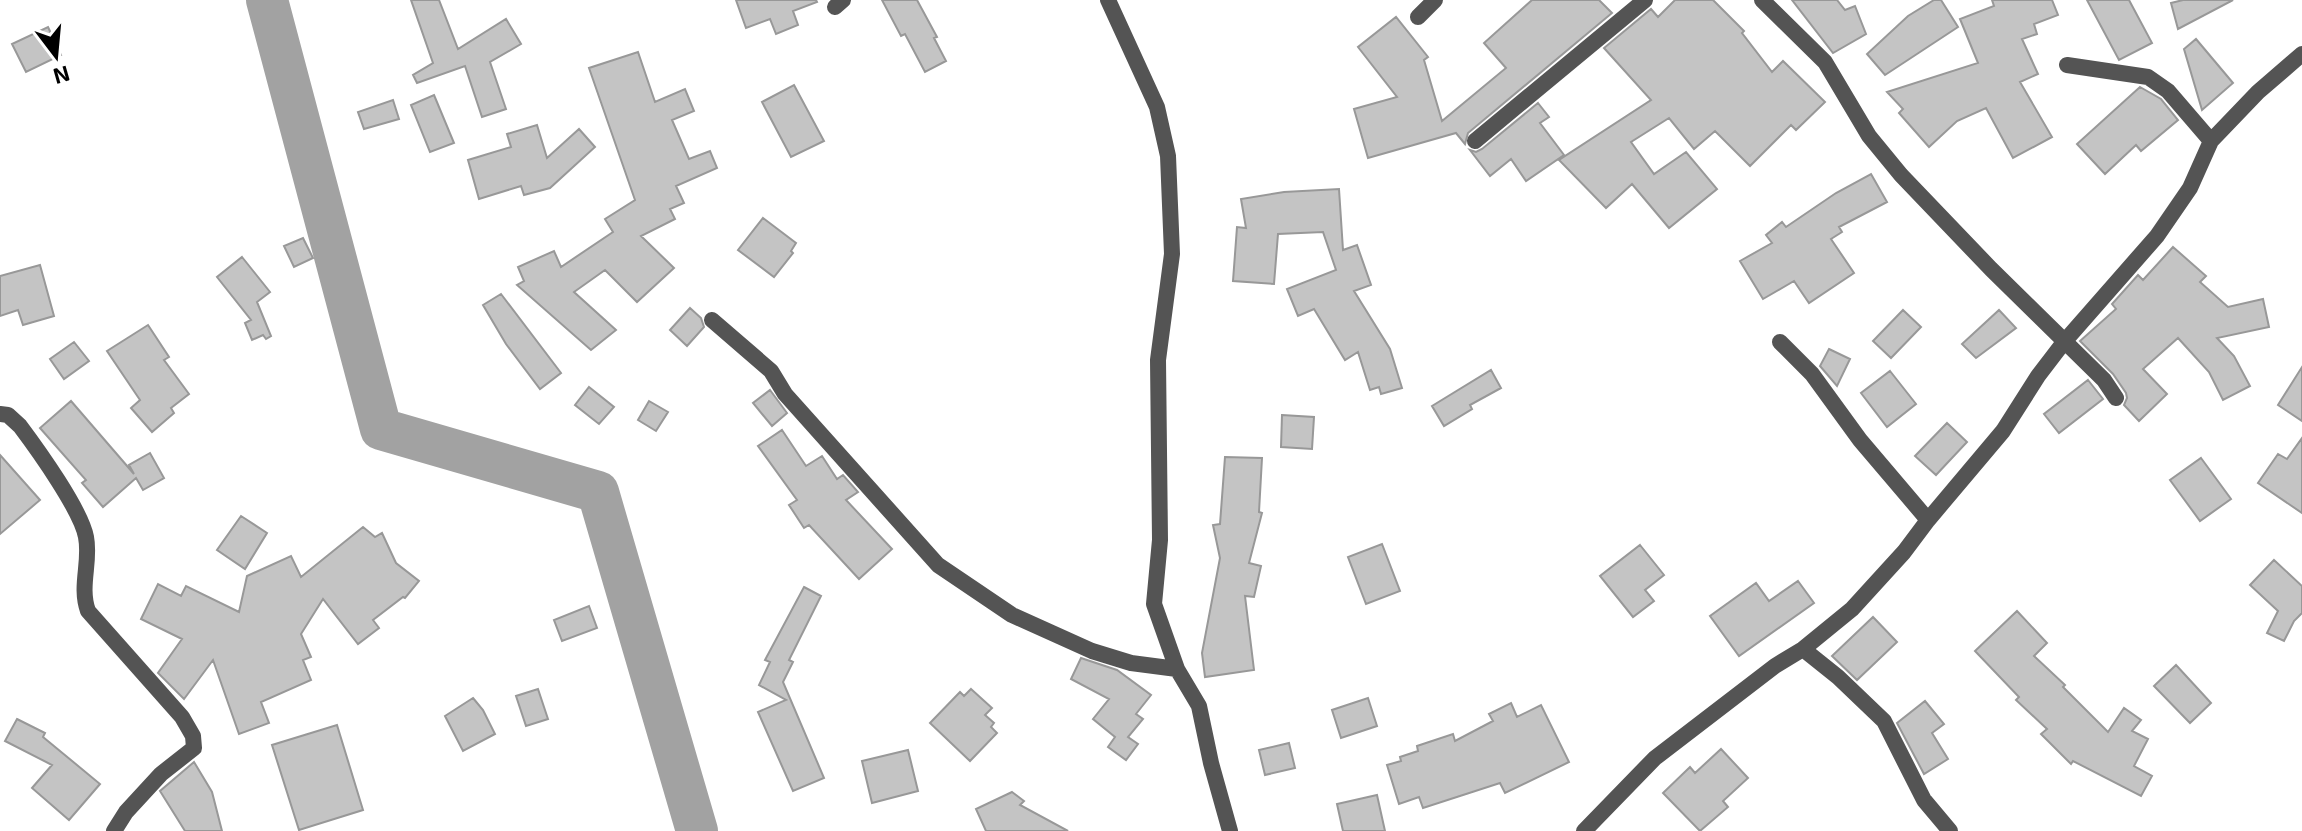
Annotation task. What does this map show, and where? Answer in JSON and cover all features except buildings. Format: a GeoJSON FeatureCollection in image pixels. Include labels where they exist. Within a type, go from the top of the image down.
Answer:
{"type":"FeatureCollection","features":[{"type":"Feature","properties":{"kind":"street"},"geometry":{"type":"LineString","coordinates":[[1108,0],[1157,107],[1168,156],[1172,254],[1158,360],[1160,540],[1154,604],[1177,669],[1199,706],[1230,831]]}},
{"type":"Feature","properties":{"kind":"street"},"geometry":{"type":"LineString","coordinates":[[1418,17],[1435,0]]}},
{"type":"Feature","properties":{"kind":"street"},"geometry":{"type":"LineString","coordinates":[[1475,141],[1645,0]]}},
{"type":"Feature","properties":{"kind":"street"},"geometry":{"type":"LineString","coordinates":[[1762,0],[1825,62],[1869,136],[1901,175],[2104,380],[2116,398]]}},
{"type":"Feature","properties":{"kind":"street"},"geometry":{"type":"LineString","coordinates":[[1584,831],[1655,758],[1852,609],[1904,552],[2003,431],[2064,342],[2157,236],[2190,188],[2211,141],[2258,92],[2302,54]]}},
{"type":"Feature","properties":{"kind":"street"},"geometry":{"type":"LineString","coordinates":[[2067,65],[2148,77],[2168,91],[2211,141]]}},
{"type":"Feature","properties":{"kind":"street"},"geometry":{"type":"LineString","coordinates":[[712,320],[771,371],[785,394],[938,565],[1012,615],[1092,651],[1131,663],[1177,669]]}},
{"type":"Feature","properties":{"kind":"street"},"geometry":{"type":"LineString","coordinates":[[1780,342],[1812,374],[1860,440],[1928,520]]}},
{"type":"Feature","properties":{"kind":"street"},"geometry":{"type":"LineString","coordinates":[[0,414],[8,415],[20,426],[82,522],[87,541],[83,599],[88,611],[182,717],[193,736],[194,748],[161,774],[126,812],[114,831]]}},
{"type":"Feature","properties":{"kind":"street"},"geometry":{"type":"LineString","coordinates":[[1803,649],[1884,721],[1924,800],[1950,831]]}},
{"type":"Feature","properties":{"kind":"waterway"},"geometry":{"type":"LineString","coordinates":[[267,0],[381,429],[598,492],[697,831]]}}]}
